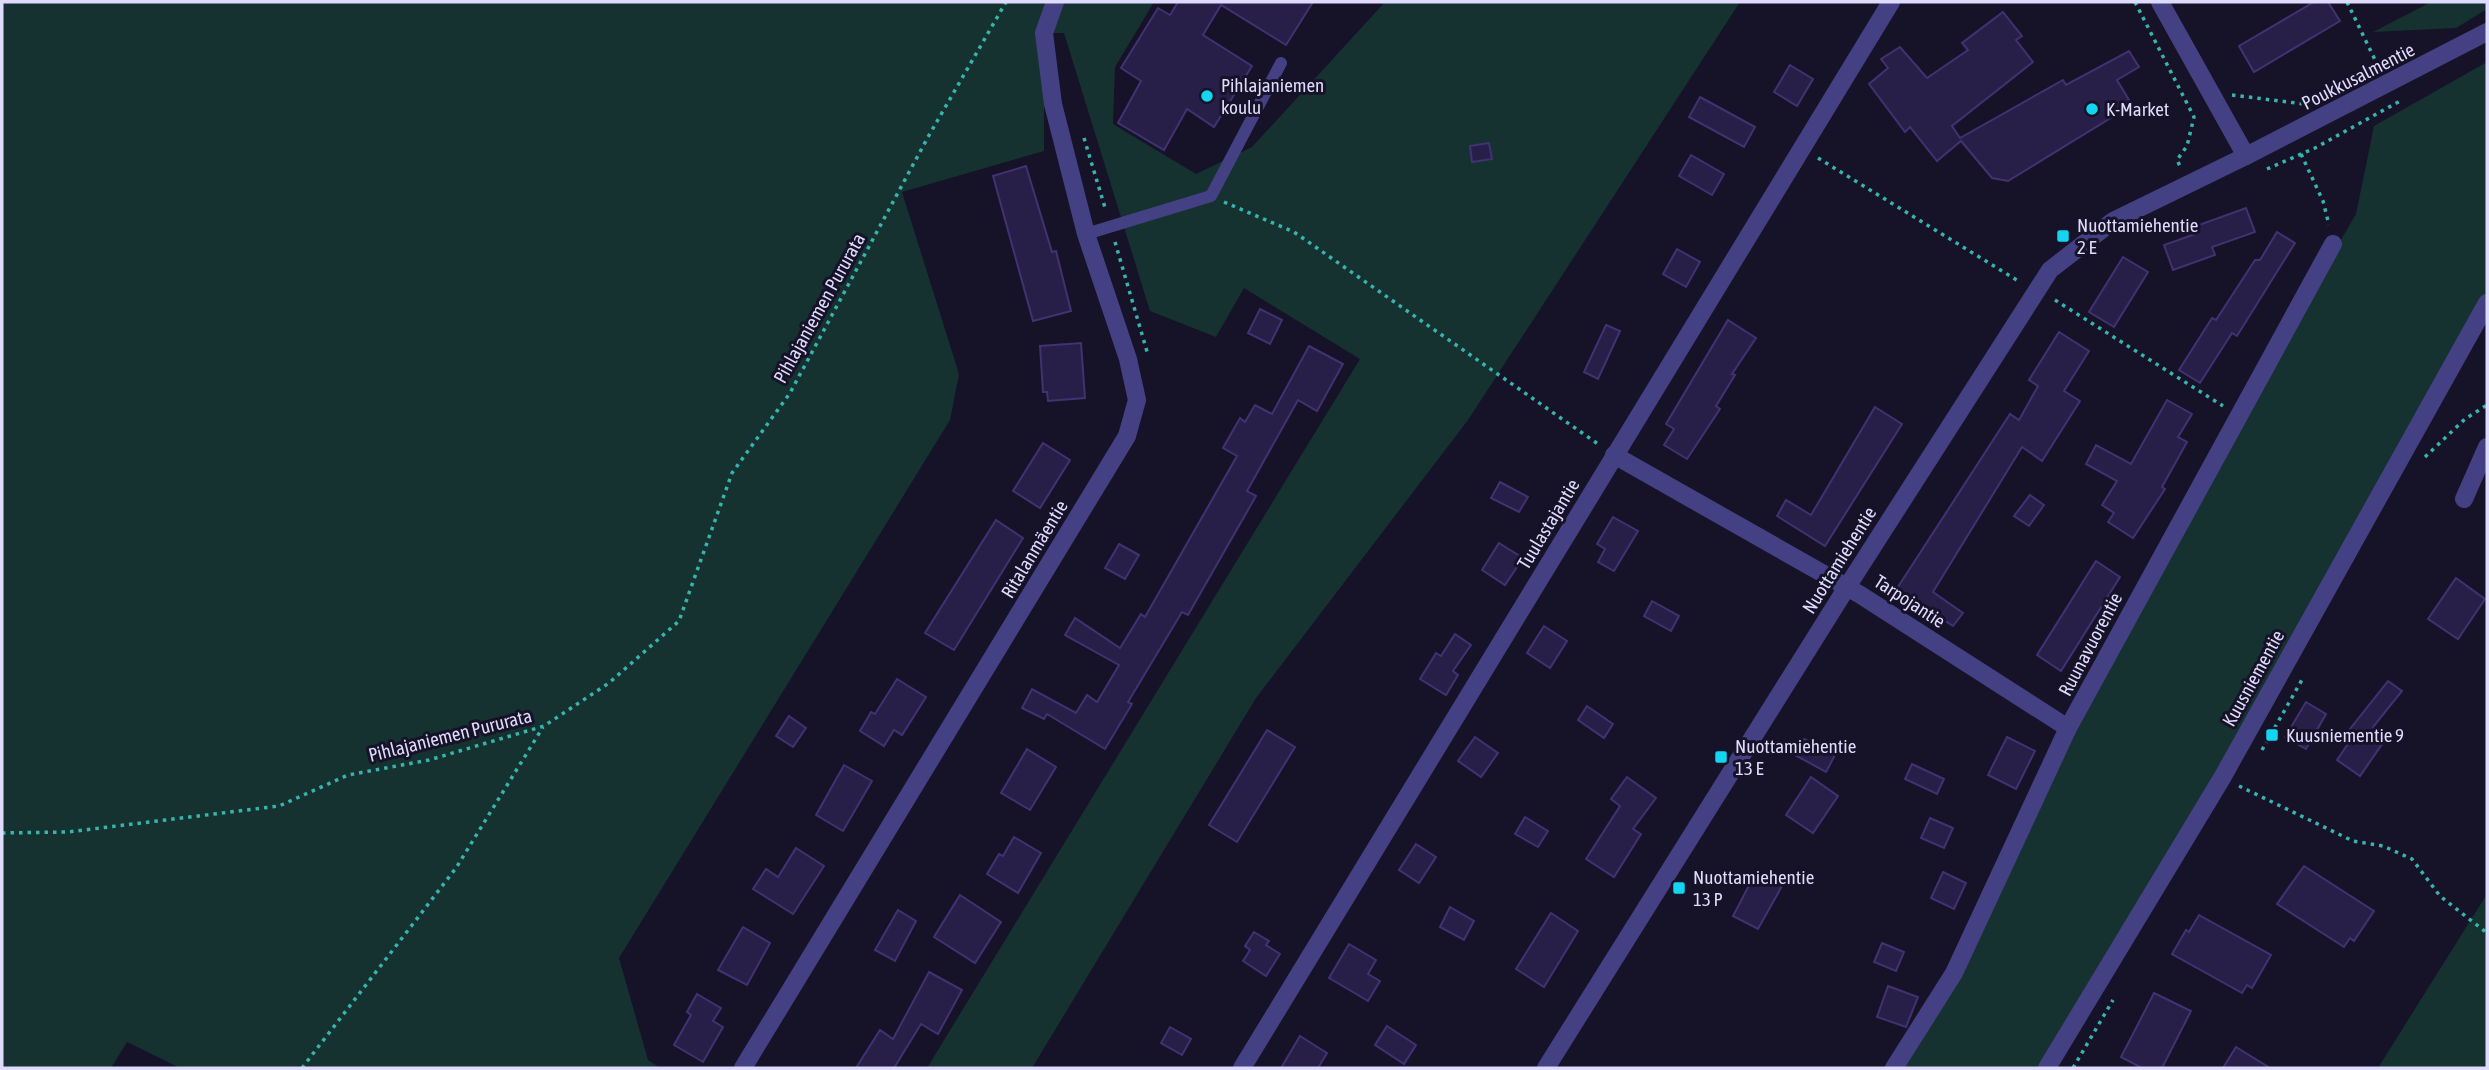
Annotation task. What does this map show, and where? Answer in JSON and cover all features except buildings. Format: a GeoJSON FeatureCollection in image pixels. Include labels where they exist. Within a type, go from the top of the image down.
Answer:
{"type":"FeatureCollection","features":[{"type":"Feature","properties":{"kind":"street","name":"Ritalanmäentie"},"geometry":{"type":"LineString","coordinates":[[743,1068],[1127,436],[1138,400],[1128,359],[1086,234],[1052,104],[1044,33],[1055,2]]}},
{"type":"Feature","properties":{"kind":"street","name":"Tuulastajantie"},"geometry":{"type":"LineString","coordinates":[[1242,1068],[1891,2]]}},
{"type":"Feature","properties":{"kind":"street"},"geometry":{"type":"LineString","coordinates":[[2160,2],[2246,156]]}},
{"type":"Feature","properties":{"kind":"street","name":"Poukkusalmentie"},"geometry":{"type":"LineString","coordinates":[[2246,156],[2487,32]]}},
{"type":"Feature","properties":{"kind":"street","name":"Nuottamiehentie"},"geometry":{"type":"LineString","coordinates":[[1545,1068],[1847,587],[2050,271],[2113,221],[2246,156]]}},
{"type":"Feature","properties":{"kind":"street","name":"Ruunavuorentie"},"geometry":{"type":"LineString","coordinates":[[1894,1068],[1954,974],[2068,728],[2333,244]]}},
{"type":"Feature","properties":{"kind":"street","name":"Kuusniementie"},"geometry":{"type":"LineString","coordinates":[[2047,1068],[2222,778],[2487,303]]}},
{"type":"Feature","properties":{"kind":"street"},"geometry":{"type":"LineString","coordinates":[[2464,499],[2487,447]]}},
{"type":"Feature","properties":{"kind":"street","name":"Tarpojantie"},"geometry":{"type":"LineString","coordinates":[[1614,455],[1847,587],[2068,728]]}},
{"type":"Feature","properties":{"kind":"lane"},"geometry":{"type":"LineString","coordinates":[[1086,234],[1211,196],[1280,63]]}},
{"type":"Feature","properties":{"kind":"path","name":"Pihlajaniemen Pururata"},"geometry":{"type":"LineString","coordinates":[[2,833],[68,832],[279,806],[348,775],[429,760],[544,726],[609,683],[679,621],[732,473],[790,393],[928,137],[1006,2]]}},
{"type":"Feature","properties":{"kind":"path"},"geometry":{"type":"LineString","coordinates":[[2347,2],[2381,73]]}},
{"type":"Feature","properties":{"kind":"path"},"geometry":{"type":"LineString","coordinates":[[2194,117],[2235,93],[2306,105],[2315,148]]}},
{"type":"Feature","properties":{"kind":"path"},"geometry":{"type":"LineString","coordinates":[[1083,136],[1149,360]]}},
{"type":"Feature","properties":{"kind":"path"},"geometry":{"type":"LineString","coordinates":[[1801,147],[2035,291],[2050,297],[2238,416]]}},
{"type":"Feature","properties":{"kind":"path"},"geometry":{"type":"LineString","coordinates":[[2301,154],[2323,201],[2333,244]]}},
{"type":"Feature","properties":{"kind":"path"},"geometry":{"type":"LineString","coordinates":[[1211,196],[1294,232],[1614,455]]}},
{"type":"Feature","properties":{"kind":"path"},"geometry":{"type":"LineString","coordinates":[[302,1068],[456,868],[544,726]]}},
{"type":"Feature","properties":{"kind":"path"},"geometry":{"type":"LineString","coordinates":[[2222,778],[2353,841],[2383,846],[2412,859],[2440,896],[2487,933]]}},
{"type":"Feature","properties":{"kind":"green space"},"geometry":{"type":"Polygon","coordinates":[[[2,2],[1154,2],[1115,67],[1113,124],[1196,174],[1252,147],[1385,2],[1740,2],[1468,420],[1256,698],[1032,1068],[927,1068],[1360,359],[1244,288],[1216,337],[1150,311],[1064,33],[1044,33],[1044,151],[902,192],[959,374],[950,420],[619,958],[648,1060],[660,1068],[180,1068],[127,1042],[111,1068],[2,1068],[2,2]]]}},
{"type":"Feature","properties":{"kind":"green space"},"geometry":{"type":"Polygon","coordinates":[[[2431,2],[2487,2],[2487,9],[2456,28],[2373,32],[2431,2]]]}},
{"type":"Feature","properties":{"kind":"green space"},"geometry":{"type":"Polygon","coordinates":[[[2487,62],[2487,303],[2047,1068],[1894,1068],[1954,973],[2068,728],[2238,416],[2356,214],[2374,126],[2487,62]]]}},
{"type":"Feature","properties":{"kind":"green space"},"geometry":{"type":"Polygon","coordinates":[[[2487,894],[2487,1068],[2378,1068],[2487,894]]]}},
{"type":"Feature","properties":{"kind":"place","name":"Pihlajaniemen koulu"},"geometry":{"type":"Point","coordinates":[1207,96]}},
{"type":"Feature","properties":{"kind":"place","name":"K-Market"},"geometry":{"type":"Point","coordinates":[2092,109]}},
{"type":"Feature","properties":{"kind":"place","name":"Nuottamiehentie 2 E"},"geometry":{"type":"Point","coordinates":[2063,236]}},
{"type":"Feature","properties":{"kind":"place","name":"Kuusniementie 9"},"geometry":{"type":"Point","coordinates":[2272,735]}},
{"type":"Feature","properties":{"kind":"place","name":"Nuottamiehentie 13 E"},"geometry":{"type":"Point","coordinates":[1721,757]}},
{"type":"Feature","properties":{"kind":"place","name":"Nuottamiehentie 13 P"},"geometry":{"type":"Point","coordinates":[1679,888]}}]}
